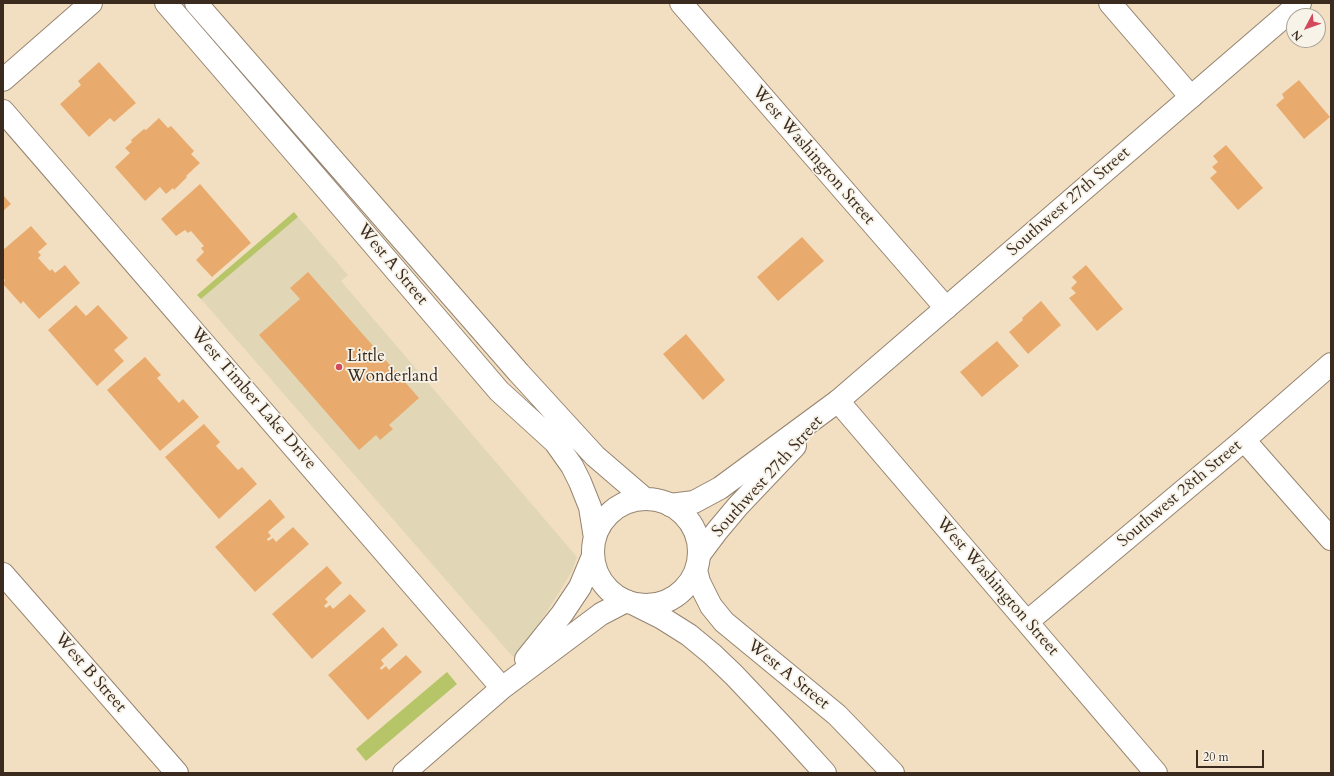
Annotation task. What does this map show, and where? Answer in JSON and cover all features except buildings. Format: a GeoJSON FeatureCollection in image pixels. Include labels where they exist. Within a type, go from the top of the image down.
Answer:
{"type":"FeatureCollection","features":[{"type":"Feature","properties":{"kind":"street"},"geometry":{"type":"LineString","coordinates":[[3,80],[91,3]]}},
{"type":"Feature","properties":{"kind":"street","name":"West A Street"},"geometry":{"type":"LineString","coordinates":[[166,3],[499,391],[555,442],[572,466],[590,507],[594,547]]}},
{"type":"Feature","properties":{"kind":"street","name":"West A Street"},"geometry":{"type":"LineString","coordinates":[[196,3],[551,409],[595,456],[645,499]]}},
{"type":"Feature","properties":{"kind":"street","name":"West Washington Street"},"geometry":{"type":"LineString","coordinates":[[680,3],[946,308]]}},
{"type":"Feature","properties":{"kind":"street"},"geometry":{"type":"LineString","coordinates":[[1110,3],[1191,97]]}},
{"type":"Feature","properties":{"kind":"street","name":"Southwest 27th Street"},"geometry":{"type":"LineString","coordinates":[[670,505],[694,502],[720,488],[838,401],[1300,3]]}},
{"type":"Feature","properties":{"kind":"street","name":"West Timber Lake Drive"},"geometry":{"type":"LineString","coordinates":[[3,111],[502,688]]}},
{"type":"Feature","properties":{"kind":"street","name":"Southwest 28th Street"},"geometry":{"type":"LineString","coordinates":[[1028,622],[1244,440],[1331,364]]}},
{"type":"Feature","properties":{"kind":"street","name":"West Washington Street"},"geometry":{"type":"LineString","coordinates":[[838,401],[1156,773]]}},
{"type":"Feature","properties":{"kind":"street","name":"Southwest 27th Street"},"geometry":{"type":"LineString","coordinates":[[698,563],[717,530],[838,401]]}},
{"type":"Feature","properties":{"kind":"street"},"geometry":{"type":"LineString","coordinates":[[1244,440],[1331,539]]}},
{"type":"Feature","properties":{"kind":"street"},"geometry":{"type":"LineString","coordinates":[[502,688],[562,614],[580,587],[602,522],[614,510],[629,502],[645,499],[658,500],[670,505],[683,514],[692,526],[698,540],[698,563],[689,584],[678,595],[664,602],[649,605],[630,602],[614,595],[606,587],[597,572],[594,547]]}},
{"type":"Feature","properties":{"kind":"street","name":"West A Street"},"geometry":{"type":"LineString","coordinates":[[698,563],[699,582],[711,606],[724,622],[837,715],[893,773]]}},
{"type":"Feature","properties":{"kind":"street","name":"West B Street"},"geometry":{"type":"LineString","coordinates":[[3,574],[177,773]]}},
{"type":"Feature","properties":{"kind":"street"},"geometry":{"type":"LineString","coordinates":[[404,773],[502,688],[601,614],[630,602]]}},
{"type":"Feature","properties":{"kind":"street","name":"West A Street"},"geometry":{"type":"LineString","coordinates":[[630,602],[676,626],[712,654],[765,707],[825,773]]}},
{"type":"Feature","properties":{"kind":"shaded area"},"geometry":{"type":"Polygon","coordinates":[[[298,217],[348,275],[341,281],[577,557],[572,571],[555,599],[529,639],[513,657],[201,299],[298,217]]]}},
{"type":"Feature","properties":{"kind":"green space"},"geometry":{"type":"Polygon","coordinates":[[[294,212],[298,217],[201,299],[197,295],[294,212]]]}},
{"type":"Feature","properties":{"kind":"green space"},"geometry":{"type":"Polygon","coordinates":[[[447,672],[457,684],[366,761],[356,749],[447,672]]]}},
{"type":"Feature","properties":{"kind":"place","name":"Little Wonderland"},"geometry":{"type":"Point","coordinates":[339,367]}}]}
